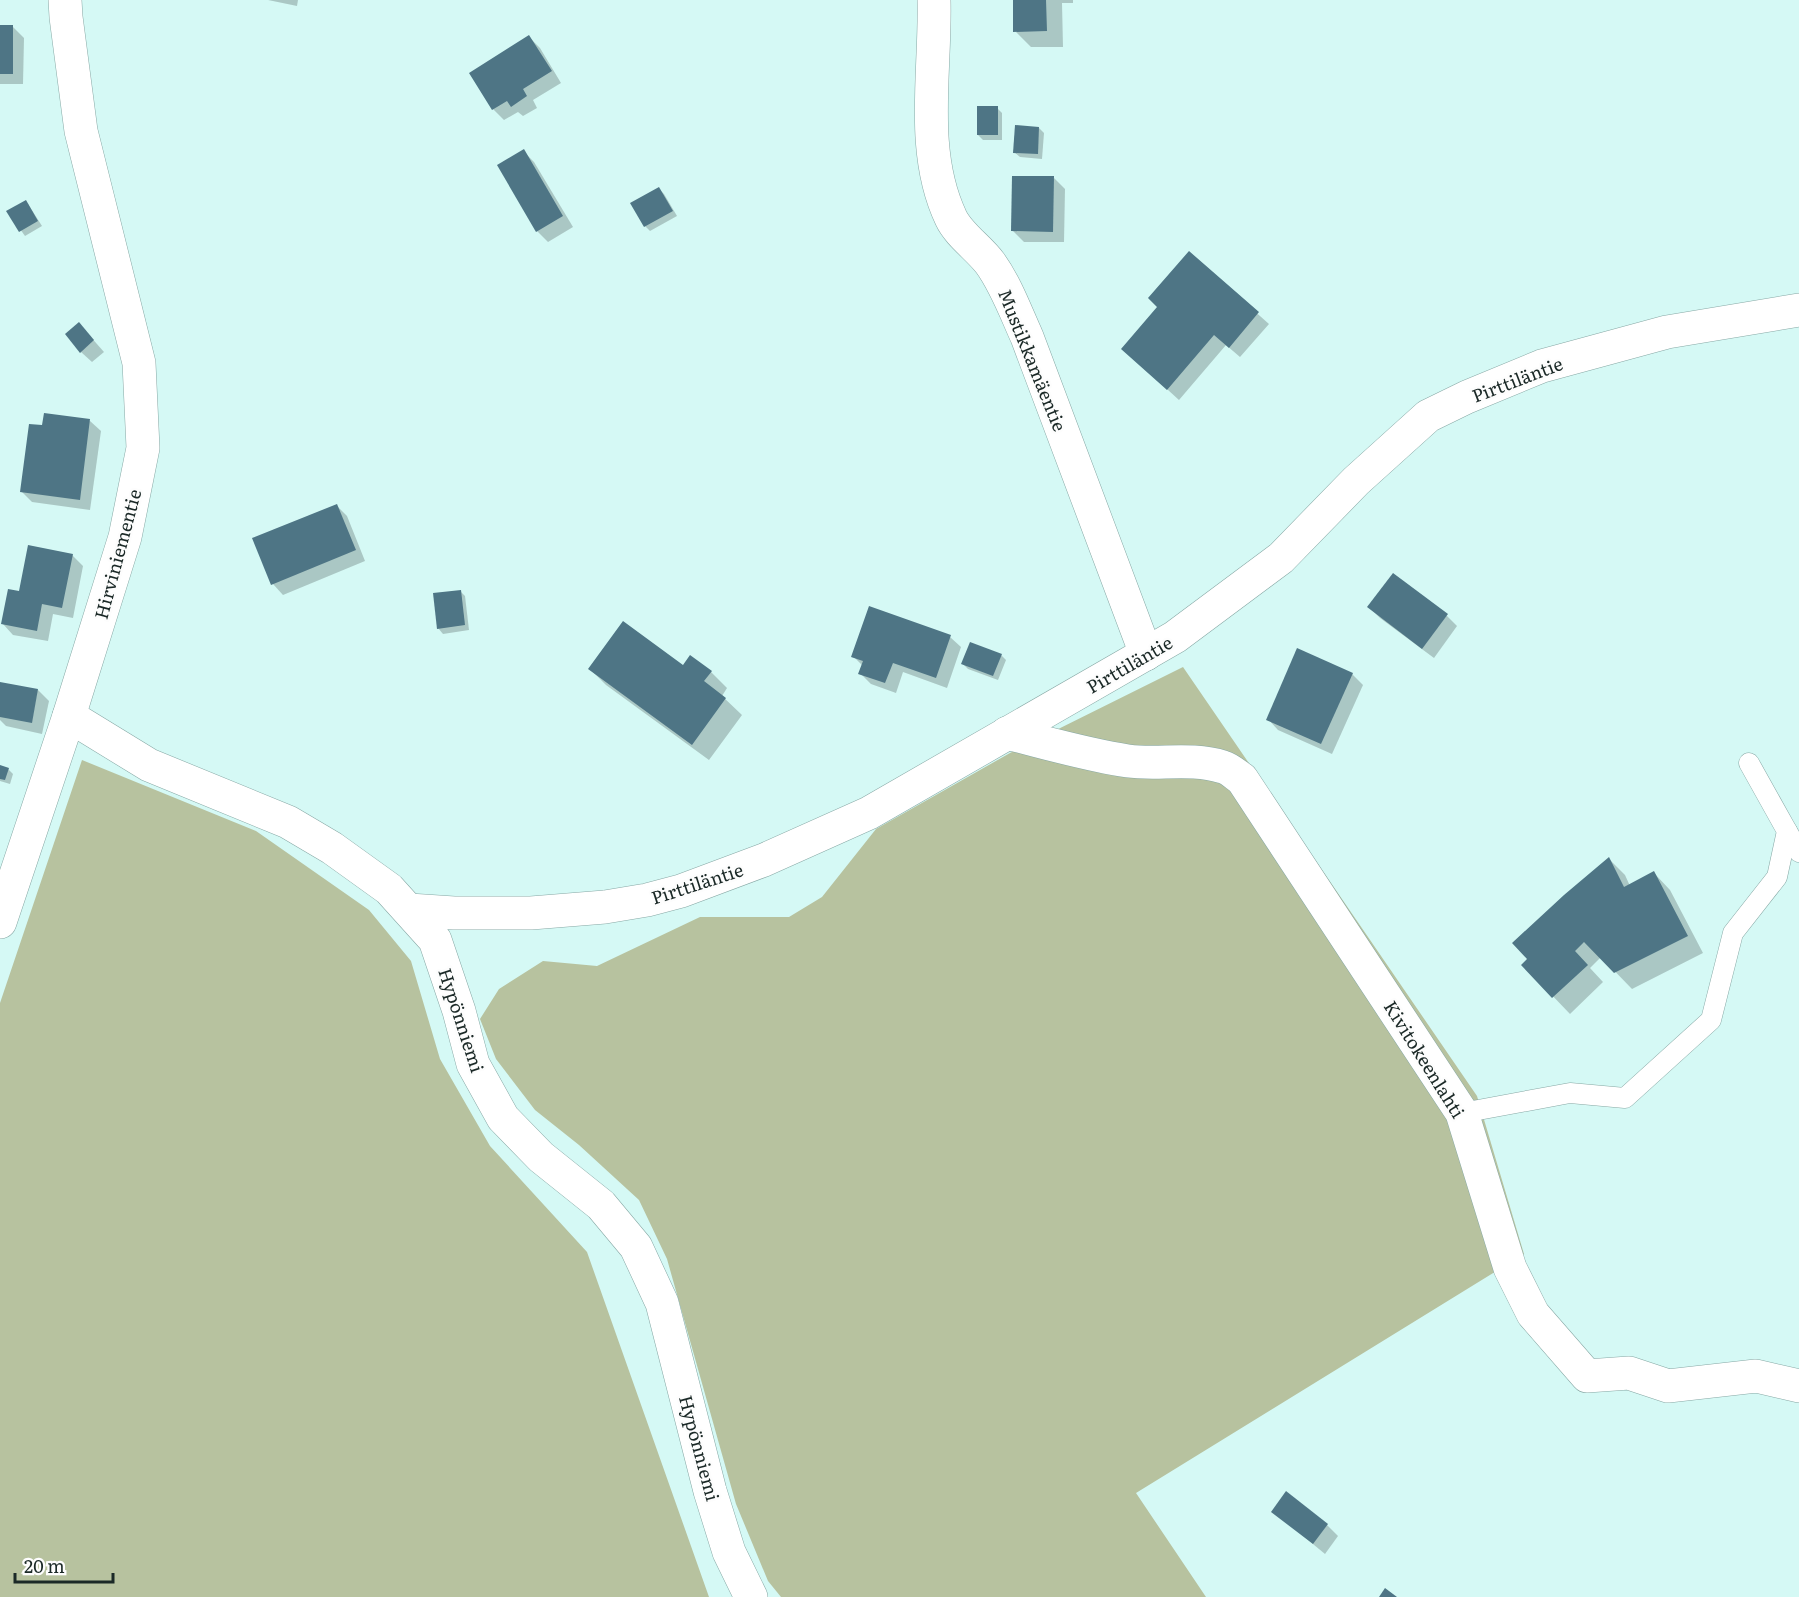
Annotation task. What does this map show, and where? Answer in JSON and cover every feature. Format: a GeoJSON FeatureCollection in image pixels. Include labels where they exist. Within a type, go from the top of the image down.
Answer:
{"type":"FeatureCollection","features":[{"type":"Feature","properties":{"kind":"street","name":"Hirviniementie"},"geometry":{"type":"LineString","coordinates":[[0,922],[69,716],[125,537],[142,448],[139,363],[81,130],[65,0]]}},
{"type":"Feature","properties":{"kind":"street","name":"Mustikkamäentie"},"geometry":{"type":"LineString","coordinates":[[934,0],[931,66],[933,136],[940,192],[952,221],[991,264],[1027,337],[1146,654]]}},
{"type":"Feature","properties":{"kind":"street","name":"Pirttiläntie"},"geometry":{"type":"LineString","coordinates":[[410,910],[495,913],[571,911],[647,900],[681,891],[764,860],[869,813],[1175,637],[1281,558],[1356,481],[1428,416],[1542,366],[1667,332],[1799,310]]}},
{"type":"Feature","properties":{"kind":"street","name":"Hypönniemi"},"geometry":{"type":"LineString","coordinates":[[69,716],[149,765],[288,822],[332,848],[389,889],[435,940],[459,1011],[473,1064],[503,1118],[541,1157],[601,1205],[636,1247],[662,1303],[710,1491],[729,1552],[751,1597]]}},
{"type":"Feature","properties":{"kind":"street","name":"Kivitokeenlahti"},"geometry":{"type":"LineString","coordinates":[[1007,733],[1125,760],[1146,763],[1197,762],[1225,768],[1242,779],[1462,1113],[1510,1268],[1533,1314],[1587,1376],[1629,1373],[1668,1386],[1756,1377],[1799,1386]]}},
{"type":"Feature","properties":{"kind":"lane"},"geometry":{"type":"LineString","coordinates":[[1749,763],[1799,852]]}},
{"type":"Feature","properties":{"kind":"lane"},"geometry":{"type":"LineString","coordinates":[[1462,1113],[1570,1093],[1625,1098],[1711,1020],[1732,933],[1777,877],[1787,831]]}},
{"type":"Feature","properties":{"kind":"green space"},"geometry":{"type":"Polygon","coordinates":[[[1183,667],[1477,1096],[1524,1254],[1136,1493],[1206,1597],[781,1597],[768,1581],[736,1504],[667,1259],[639,1200],[579,1145],[535,1110],[496,1059],[480,1019],[499,989],[543,961],[597,966],[700,917],[789,917],[822,897],[876,829],[1010,753],[1183,667]]]}},
{"type":"Feature","properties":{"kind":"green space"},"geometry":{"type":"Polygon","coordinates":[[[82,760],[256,831],[369,910],[411,961],[440,1059],[490,1146],[587,1252],[709,1597],[0,1597],[0,1003],[82,760]]]}},
{"type":"Feature","properties":{"kind":"building"},"geometry":{"type":"Polygon","coordinates":[[[1013,0],[1046,0],[1047,31],[1013,32],[1013,0]]]}},
{"type":"Feature","properties":{"kind":"building"},"geometry":{"type":"Polygon","coordinates":[[[0,25],[13,25],[13,74],[0,74],[0,25]]]}},
{"type":"Feature","properties":{"kind":"building"},"geometry":{"type":"Polygon","coordinates":[[[529,35],[552,71],[523,89],[527,96],[511,107],[507,101],[492,110],[469,73],[529,35]]]}},
{"type":"Feature","properties":{"kind":"building"},"geometry":{"type":"Polygon","coordinates":[[[977,106],[998,106],[998,135],[977,135],[977,106]]]}},
{"type":"Feature","properties":{"kind":"building"},"geometry":{"type":"Polygon","coordinates":[[[1015,125],[1039,127],[1038,154],[1013,153],[1015,125]]]}},
{"type":"Feature","properties":{"kind":"building"},"geometry":{"type":"Polygon","coordinates":[[[524,149],[563,216],[536,232],[497,165],[524,149]]]}},
{"type":"Feature","properties":{"kind":"building"},"geometry":{"type":"Polygon","coordinates":[[[1012,176],[1054,176],[1053,232],[1011,231],[1012,176]]]}},
{"type":"Feature","properties":{"kind":"building"},"geometry":{"type":"Polygon","coordinates":[[[659,187],[673,211],[644,227],[630,203],[659,187]]]}},
{"type":"Feature","properties":{"kind":"building"},"geometry":{"type":"Polygon","coordinates":[[[26,200],[38,221],[19,232],[6,211],[26,200]]]}},
{"type":"Feature","properties":{"kind":"building"},"geometry":{"type":"Polygon","coordinates":[[[1189,251],[1259,312],[1229,348],[1214,335],[1167,390],[1121,349],[1157,307],[1148,298],[1189,251]]]}},
{"type":"Feature","properties":{"kind":"building"},"geometry":{"type":"Polygon","coordinates":[[[79,322],[94,340],[80,353],[65,334],[79,322]]]}},
{"type":"Feature","properties":{"kind":"building"},"geometry":{"type":"Polygon","coordinates":[[[44,413],[90,419],[80,500],[20,492],[29,424],[42,425],[44,413]]]}},
{"type":"Feature","properties":{"kind":"building"},"geometry":{"type":"Polygon","coordinates":[[[337,504],[356,550],[271,585],[252,538],[337,504]]]}},
{"type":"Feature","properties":{"kind":"building"},"geometry":{"type":"Polygon","coordinates":[[[28,545],[73,554],[62,608],[42,604],[37,631],[1,624],[8,589],[19,591],[28,545]]]}},
{"type":"Feature","properties":{"kind":"building"},"geometry":{"type":"Polygon","coordinates":[[[1393,573],[1448,614],[1422,649],[1367,607],[1393,573]]]}},
{"type":"Feature","properties":{"kind":"building"},"geometry":{"type":"Polygon","coordinates":[[[461,590],[465,625],[437,629],[433,593],[461,590]]]}},
{"type":"Feature","properties":{"kind":"building"},"geometry":{"type":"Polygon","coordinates":[[[869,606],[951,635],[936,678],[893,663],[885,683],[858,674],[863,661],[851,657],[869,606]]]}},
{"type":"Feature","properties":{"kind":"building"},"geometry":{"type":"Polygon","coordinates":[[[623,621],[683,665],[690,655],[712,671],[704,681],[726,698],[692,745],[588,669],[623,621]]]}},
{"type":"Feature","properties":{"kind":"building"},"geometry":{"type":"Polygon","coordinates":[[[970,642],[1002,654],[993,676],[961,664],[970,642]]]}},
{"type":"Feature","properties":{"kind":"building"},"geometry":{"type":"Polygon","coordinates":[[[1297,648],[1353,673],[1321,744],[1266,720],[1297,648]]]}},
{"type":"Feature","properties":{"kind":"building"},"geometry":{"type":"Polygon","coordinates":[[[0,682],[38,689],[32,723],[0,717],[0,682]]]}},
{"type":"Feature","properties":{"kind":"building"},"geometry":{"type":"Polygon","coordinates":[[[0,765],[9,768],[5,780],[0,779],[0,765]]]}},
{"type":"Feature","properties":{"kind":"building"},"geometry":{"type":"Polygon","coordinates":[[[1609,857],[1624,887],[1654,871],[1688,936],[1614,973],[1584,942],[1575,951],[1588,965],[1552,998],[1521,965],[1527,959],[1512,943],[1609,857]]]}},
{"type":"Feature","properties":{"kind":"building"},"geometry":{"type":"Polygon","coordinates":[[[1286,1491],[1328,1524],[1313,1544],[1271,1512],[1286,1491]]]}},
{"type":"Feature","properties":{"kind":"building"},"geometry":{"type":"Polygon","coordinates":[[[1385,1588],[1397,1597],[1379,1597],[1385,1588]]]}}]}
